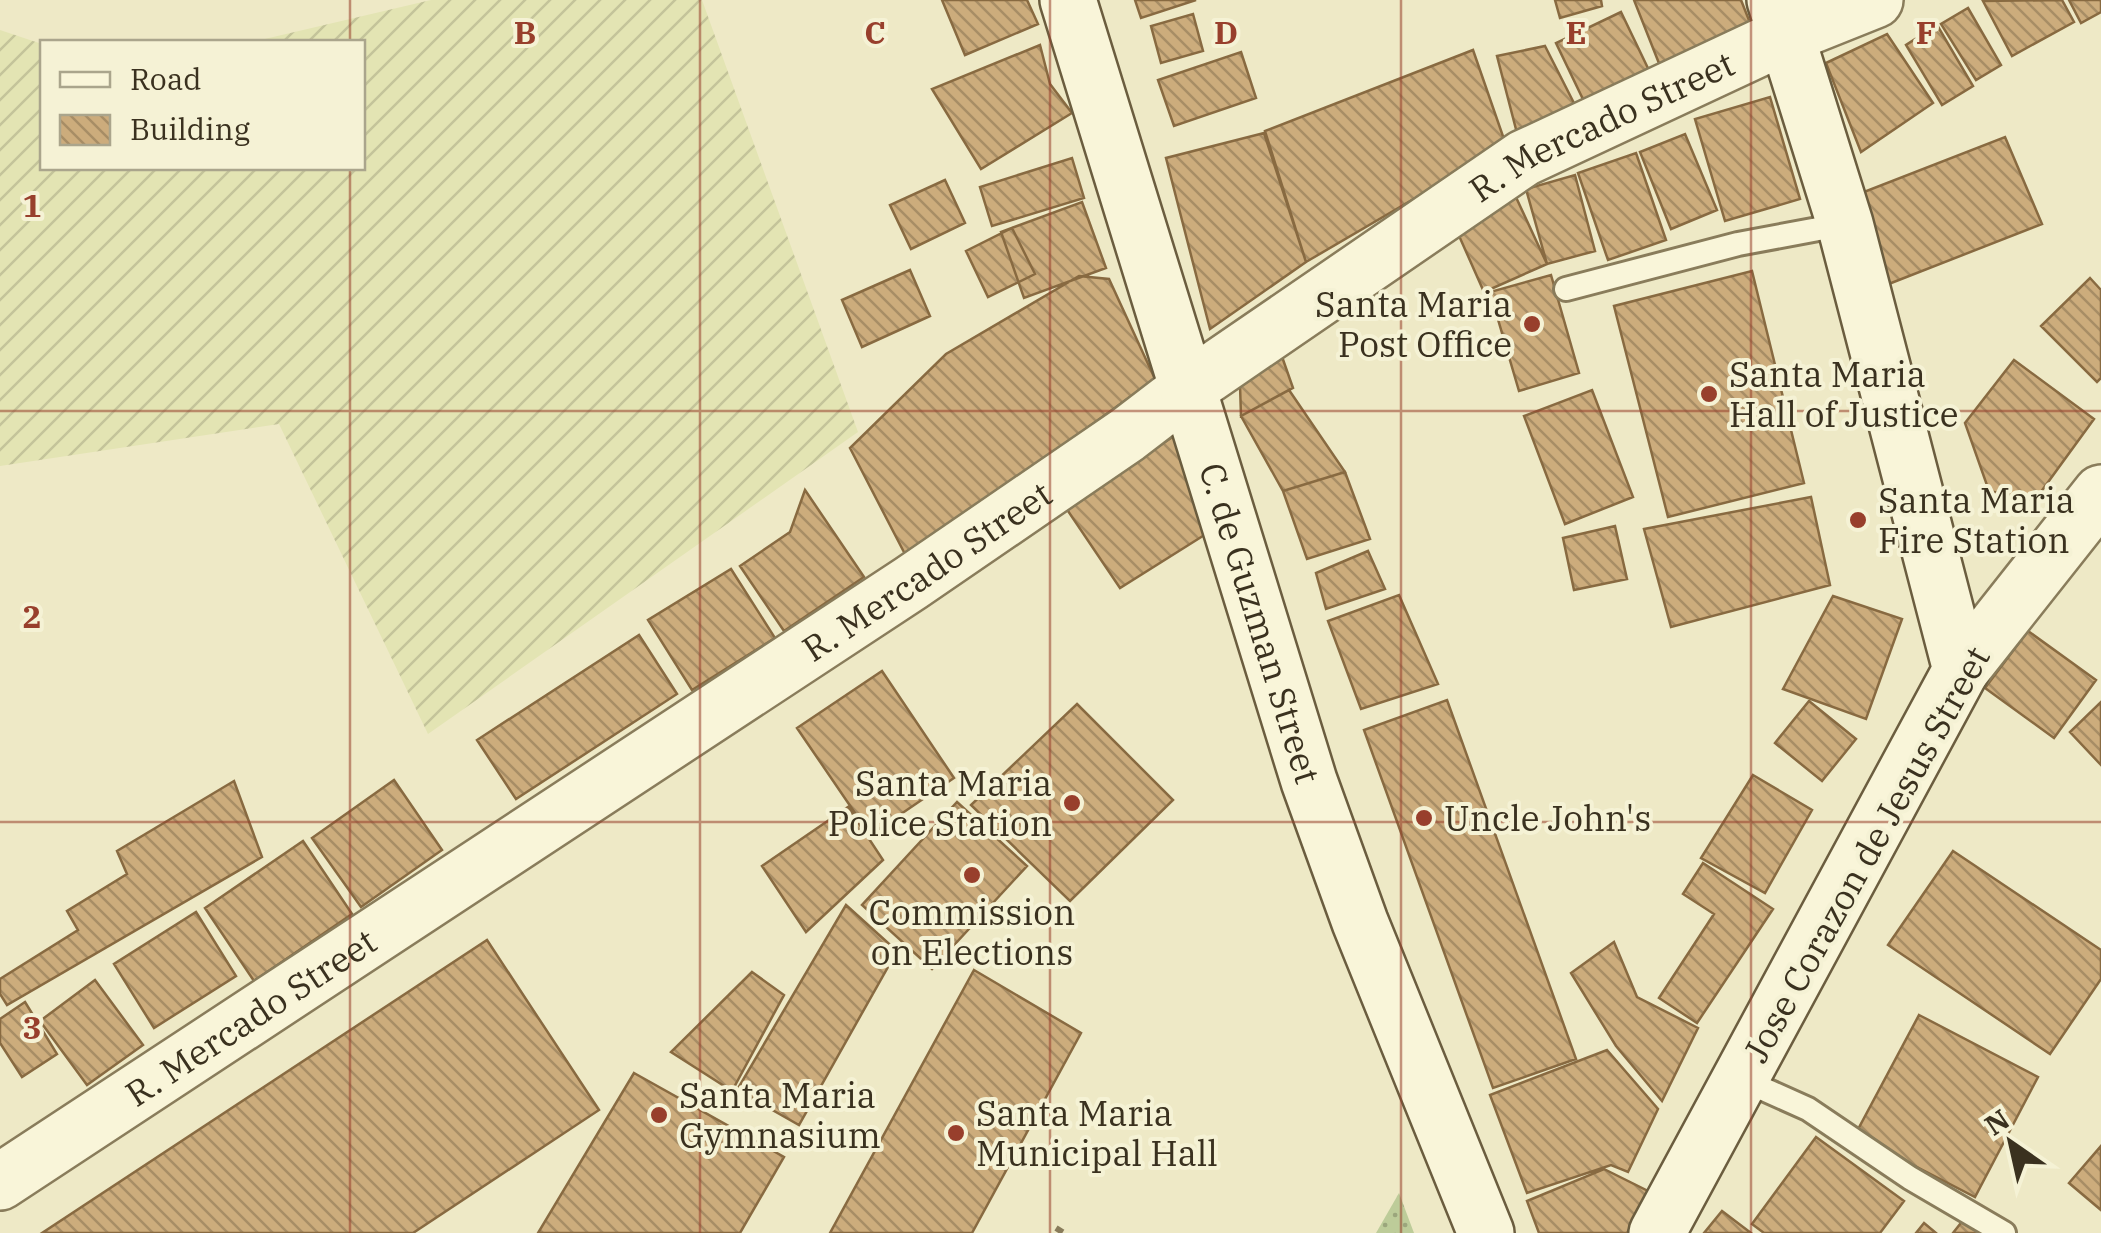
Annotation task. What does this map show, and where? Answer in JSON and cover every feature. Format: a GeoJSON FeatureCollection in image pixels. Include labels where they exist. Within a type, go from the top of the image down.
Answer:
{"type":"FeatureCollection","features":[{"type":"Feature","properties":{"kind":"main road","name":"C. de Guzman Street"},"geometry":{"type":"LineString","coordinates":[[1068,0],[1309,781],[1360,922],[1486,1233]]}},
{"type":"Feature","properties":{"kind":"main road","name":"R. Mercado Street"},"geometry":{"type":"LineString","coordinates":[[0,1182],[895,594],[1524,158],[1780,18],[1876,0]]}},
{"type":"Feature","properties":{"kind":"main road"},"geometry":{"type":"LineString","coordinates":[[1780,18],[1845,224],[1961,670]]}},
{"type":"Feature","properties":{"kind":"main road","name":"Jose Corazon de Jesus Street"},"geometry":{"type":"LineString","coordinates":[[1657,1233],[1961,670],[2101,492]]}},
{"type":"Feature","properties":{"kind":"lane"},"geometry":{"type":"LineString","coordinates":[[1566,289],[1738,244],[1845,224]]}},
{"type":"Feature","properties":{"kind":"lane"},"geometry":{"type":"LineString","coordinates":[[1740,1078],[1808,1109],[1910,1178],[2004,1233]]}},
{"type":"Feature","properties":{"kind":"green space"},"geometry":{"type":"Polygon","coordinates":[[[431,0],[702,0],[858,432],[428,734],[279,424],[0,466],[0,30],[40,43],[40,170],[365,170],[365,40],[261,40],[431,0]]]}},
{"type":"Feature","properties":{"kind":"green space"},"geometry":{"type":"Polygon","coordinates":[[[1399,1193],[1414,1233],[1376,1233],[1399,1193]]]}},
{"type":"Feature","properties":{"kind":"building"},"geometry":{"type":"Polygon","coordinates":[[[942,0],[1027,0],[1038,24],[965,55],[942,0]]]}},
{"type":"Feature","properties":{"kind":"building"},"geometry":{"type":"Polygon","coordinates":[[[1135,0],[1196,0],[1141,18],[1135,0]]]}},
{"type":"Feature","properties":{"kind":"building"},"geometry":{"type":"Polygon","coordinates":[[[1555,0],[1601,0],[1602,6],[1560,18],[1555,0]]]}},
{"type":"Feature","properties":{"kind":"building"},"geometry":{"type":"Polygon","coordinates":[[[1634,0],[1741,0],[1758,43],[1666,81],[1634,0]]]}},
{"type":"Feature","properties":{"kind":"building"},"geometry":{"type":"Polygon","coordinates":[[[2062,0],[2074,22],[2012,56],[1983,1],[2062,0]]]}},
{"type":"Feature","properties":{"kind":"building"},"geometry":{"type":"Polygon","coordinates":[[[2069,0],[2101,0],[2101,12],[2081,23],[2069,0]]]}},
{"type":"Feature","properties":{"kind":"building"},"geometry":{"type":"Polygon","coordinates":[[[1968,8],[2001,65],[1976,80],[1941,24],[1968,8]]]}},
{"type":"Feature","properties":{"kind":"building"},"geometry":{"type":"Polygon","coordinates":[[[1621,12],[1656,85],[1592,118],[1556,43],[1621,12]]]}},
{"type":"Feature","properties":{"kind":"building"},"geometry":{"type":"Polygon","coordinates":[[[1193,14],[1203,51],[1161,63],[1151,26],[1193,14]]]}},
{"type":"Feature","properties":{"kind":"building"},"geometry":{"type":"Polygon","coordinates":[[[1937,25],[1973,86],[1942,105],[1906,45],[1937,25]]]}},
{"type":"Feature","properties":{"kind":"building"},"geometry":{"type":"Polygon","coordinates":[[[1887,34],[1933,103],[1861,152],[1826,63],[1887,34]]]}},
{"type":"Feature","properties":{"kind":"building"},"geometry":{"type":"Polygon","coordinates":[[[1040,45],[1050,84],[1072,113],[981,169],[932,89],[1040,45]]]}},
{"type":"Feature","properties":{"kind":"building"},"geometry":{"type":"Polygon","coordinates":[[[1545,46],[1582,119],[1518,137],[1497,56],[1545,46]]]}},
{"type":"Feature","properties":{"kind":"building"},"geometry":{"type":"Polygon","coordinates":[[[1473,50],[1506,145],[1306,262],[1265,131],[1473,50]]]}},
{"type":"Feature","properties":{"kind":"building"},"geometry":{"type":"Polygon","coordinates":[[[1241,52],[1256,98],[1174,126],[1158,80],[1241,52]]]}},
{"type":"Feature","properties":{"kind":"building"},"geometry":{"type":"Polygon","coordinates":[[[1770,97],[1800,199],[1725,221],[1695,119],[1770,97]]]}},
{"type":"Feature","properties":{"kind":"building"},"geometry":{"type":"Polygon","coordinates":[[[1264,133],[1306,262],[1210,329],[1166,158],[1264,133]]]}},
{"type":"Feature","properties":{"kind":"building"},"geometry":{"type":"Polygon","coordinates":[[[1685,134],[1717,210],[1671,229],[1640,152],[1685,134]]]}},
{"type":"Feature","properties":{"kind":"building"},"geometry":{"type":"Polygon","coordinates":[[[2005,137],[2042,224],[1881,287],[1851,197],[2005,137]]]}},
{"type":"Feature","properties":{"kind":"building"},"geometry":{"type":"Polygon","coordinates":[[[1636,153],[1666,240],[1608,260],[1578,173],[1636,153]]]}},
{"type":"Feature","properties":{"kind":"building"},"geometry":{"type":"Polygon","coordinates":[[[1072,158],[1084,198],[992,226],[980,187],[1072,158]]]}},
{"type":"Feature","properties":{"kind":"building"},"geometry":{"type":"Polygon","coordinates":[[[1575,175],[1595,251],[1547,264],[1526,189],[1575,175]]]}},
{"type":"Feature","properties":{"kind":"building"},"geometry":{"type":"Polygon","coordinates":[[[945,180],[965,223],[911,249],[890,205],[945,180]]]}},
{"type":"Feature","properties":{"kind":"building"},"geometry":{"type":"Polygon","coordinates":[[[1514,193],[1547,264],[1484,292],[1452,220],[1514,193]]]}},
{"type":"Feature","properties":{"kind":"building"},"geometry":{"type":"Polygon","coordinates":[[[1082,202],[1106,268],[1024,298],[1001,232],[1082,202]]]}},
{"type":"Feature","properties":{"kind":"building"},"geometry":{"type":"Polygon","coordinates":[[[1012,228],[1035,274],[988,297],[966,251],[1012,228]]]}},
{"type":"Feature","properties":{"kind":"building"},"geometry":{"type":"Polygon","coordinates":[[[910,270],[930,316],[862,347],[842,300],[910,270]]]}},
{"type":"Feature","properties":{"kind":"building","name":"Santa Maria Hall of Justice"},"geometry":{"type":"Polygon","coordinates":[[[1752,271],[1804,483],[1668,517],[1614,306],[1752,271]]]}},
{"type":"Feature","properties":{"kind":"building"},"geometry":{"type":"Polygon","coordinates":[[[1551,275],[1579,373],[1519,391],[1490,292],[1551,275]]]}},
{"type":"Feature","properties":{"kind":"building"},"geometry":{"type":"Polygon","coordinates":[[[1079,276],[1109,279],[1155,379],[907,558],[850,448],[946,354],[1079,276]]]}},
{"type":"Feature","properties":{"kind":"building"},"geometry":{"type":"Polygon","coordinates":[[[2090,278],[2101,290],[2101,378],[2097,382],[2041,326],[2090,278]]]}},
{"type":"Feature","properties":{"kind":"building"},"geometry":{"type":"Polygon","coordinates":[[[1280,351],[1293,388],[1241,416],[1240,385],[1280,351]]]}},
{"type":"Feature","properties":{"kind":"building"},"geometry":{"type":"Polygon","coordinates":[[[2014,360],[2094,419],[2035,500],[1989,491],[1965,423],[2014,360]]]}},
{"type":"Feature","properties":{"kind":"building"},"geometry":{"type":"Polygon","coordinates":[[[1289,390],[1345,472],[1283,491],[1241,416],[1289,390]]]}},
{"type":"Feature","properties":{"kind":"building"},"geometry":{"type":"Polygon","coordinates":[[[1592,390],[1633,497],[1565,524],[1524,416],[1592,390]]]}},
{"type":"Feature","properties":{"kind":"building"},"geometry":{"type":"Polygon","coordinates":[[[1177,434],[1206,534],[1120,588],[1066,508],[1177,434]]]}},
{"type":"Feature","properties":{"kind":"building"},"geometry":{"type":"Polygon","coordinates":[[[1345,472],[1370,539],[1307,559],[1283,491],[1345,472]]]}},
{"type":"Feature","properties":{"kind":"building"},"geometry":{"type":"Polygon","coordinates":[[[805,490],[864,577],[784,631],[740,566],[790,532],[805,490]]]}},
{"type":"Feature","properties":{"kind":"building","name":"Santa Maria Hall of Justice"},"geometry":{"type":"Polygon","coordinates":[[[1811,497],[1830,585],[1671,627],[1644,529],[1811,497]]]}},
{"type":"Feature","properties":{"kind":"building"},"geometry":{"type":"Polygon","coordinates":[[[1615,526],[1627,579],[1574,590],[1563,538],[1615,526]]]}},
{"type":"Feature","properties":{"kind":"building"},"geometry":{"type":"Polygon","coordinates":[[[1368,551],[1385,589],[1326,609],[1316,573],[1368,551]]]}},
{"type":"Feature","properties":{"kind":"building"},"geometry":{"type":"Polygon","coordinates":[[[731,569],[775,638],[692,690],[648,620],[731,569]]]}},
{"type":"Feature","properties":{"kind":"building"},"geometry":{"type":"Polygon","coordinates":[[[1399,595],[1438,684],[1361,709],[1328,621],[1399,595]]]}},
{"type":"Feature","properties":{"kind":"building"},"geometry":{"type":"Polygon","coordinates":[[[1833,596],[1902,619],[1866,719],[1783,689],[1833,596]]]}},
{"type":"Feature","properties":{"kind":"building"},"geometry":{"type":"Polygon","coordinates":[[[2028,631],[2096,680],[2054,738],[1985,688],[2028,631]]]}},
{"type":"Feature","properties":{"kind":"building"},"geometry":{"type":"Polygon","coordinates":[[[639,635],[677,694],[516,799],[477,740],[639,635]]]}},
{"type":"Feature","properties":{"kind":"building"},"geometry":{"type":"Polygon","coordinates":[[[882,671],[954,778],[870,835],[797,728],[882,671]]]}},
{"type":"Feature","properties":{"kind":"building"},"geometry":{"type":"Polygon","coordinates":[[[1447,700],[1576,1059],[1493,1088],[1364,730],[1447,700]]]}},
{"type":"Feature","properties":{"kind":"building"},"geometry":{"type":"Polygon","coordinates":[[[1809,701],[1856,739],[1822,781],[1775,743],[1809,701]]]}},
{"type":"Feature","properties":{"kind":"building"},"geometry":{"type":"Polygon","coordinates":[[[2101,702],[2101,765],[2070,732],[2101,702]]]}},
{"type":"Feature","properties":{"kind":"building","name":"Santa Maria Police Station"},"geometry":{"type":"Polygon","coordinates":[[[1077,704],[1173,800],[1070,901],[971,805],[1077,704]]]}},
{"type":"Feature","properties":{"kind":"building"},"geometry":{"type":"Polygon","coordinates":[[[1753,775],[1812,810],[1765,893],[1701,858],[1753,775]]]}},
{"type":"Feature","properties":{"kind":"building"},"geometry":{"type":"Polygon","coordinates":[[[394,780],[442,850],[361,907],[312,838],[394,780]]]}},
{"type":"Feature","properties":{"kind":"building"},"geometry":{"type":"Polygon","coordinates":[[[234,781],[262,857],[7,1005],[0,994],[0,979],[78,930],[67,911],[127,874],[117,851],[234,781]]]}},
{"type":"Feature","properties":{"kind":"building"},"geometry":{"type":"Polygon","coordinates":[[[957,802],[1027,866],[932,969],[862,905],[957,802]]]}},
{"type":"Feature","properties":{"kind":"building"},"geometry":{"type":"Polygon","coordinates":[[[848,807],[883,860],[806,932],[762,866],[848,807]]]}},
{"type":"Feature","properties":{"kind":"building"},"geometry":{"type":"Polygon","coordinates":[[[303,841],[352,914],[254,981],[205,908],[303,841]]]}},
{"type":"Feature","properties":{"kind":"building"},"geometry":{"type":"Polygon","coordinates":[[[1953,851],[2101,950],[2101,979],[2050,1054],[1888,945],[1953,851]]]}},
{"type":"Feature","properties":{"kind":"building"},"geometry":{"type":"Polygon","coordinates":[[[1703,863],[1773,909],[1697,1023],[1659,998],[1714,914],[1683,894],[1703,863]]]}},
{"type":"Feature","properties":{"kind":"building"},"geometry":{"type":"Polygon","coordinates":[[[846,905],[897,951],[799,1125],[737,1090],[846,905]]]}},
{"type":"Feature","properties":{"kind":"building"},"geometry":{"type":"Polygon","coordinates":[[[196,912],[236,976],[154,1028],[114,964],[196,912]]]}},
{"type":"Feature","properties":{"kind":"building"},"geometry":{"type":"Polygon","coordinates":[[[487,940],[599,1110],[413,1233],[42,1233],[487,940]]]}},
{"type":"Feature","properties":{"kind":"building"},"geometry":{"type":"Polygon","coordinates":[[[1614,942],[1637,997],[1698,1028],[1662,1101],[1616,1046],[1571,973],[1614,942]]]}},
{"type":"Feature","properties":{"kind":"building","name":"Santa Maria Municipal Hall"},"geometry":{"type":"Polygon","coordinates":[[[974,970],[1081,1033],[972,1233],[830,1233],[974,970]]]}},
{"type":"Feature","properties":{"kind":"building"},"geometry":{"type":"Polygon","coordinates":[[[752,972],[784,995],[732,1091],[671,1052],[752,972]]]}},
{"type":"Feature","properties":{"kind":"building"},"geometry":{"type":"Polygon","coordinates":[[[95,980],[143,1045],[87,1085],[40,1021],[95,980]]]}},
{"type":"Feature","properties":{"kind":"building"},"geometry":{"type":"Polygon","coordinates":[[[25,1002],[57,1054],[22,1077],[0,1043],[0,1019],[25,1002]]]}},
{"type":"Feature","properties":{"kind":"building"},"geometry":{"type":"Polygon","coordinates":[[[1919,1015],[2038,1077],[1975,1197],[1855,1135],[1919,1015]]]}},
{"type":"Feature","properties":{"kind":"building"},"geometry":{"type":"Polygon","coordinates":[[[1607,1050],[1658,1109],[1628,1172],[1611,1165],[1527,1193],[1490,1095],[1607,1050]]]}},
{"type":"Feature","properties":{"kind":"building","name":"Santa Maria Gymnasium"},"geometry":{"type":"Polygon","coordinates":[[[634,1073],[784,1157],[740,1233],[538,1233],[634,1073]]]}},
{"type":"Feature","properties":{"kind":"building"},"geometry":{"type":"Polygon","coordinates":[[[1816,1137],[1904,1201],[1880,1233],[1764,1233],[1752,1224],[1816,1137]]]}},
{"type":"Feature","properties":{"kind":"building"},"geometry":{"type":"Polygon","coordinates":[[[2101,1146],[2101,1210],[2069,1183],[2101,1146]]]}},
{"type":"Feature","properties":{"kind":"building"},"geometry":{"type":"Polygon","coordinates":[[[1604,1169],[1652,1193],[1627,1233],[1539,1233],[1527,1201],[1604,1169]]]}},
{"type":"Feature","properties":{"kind":"building"},"geometry":{"type":"Polygon","coordinates":[[[1722,1211],[1751,1233],[1704,1233],[1722,1211]]]}},
{"type":"Feature","properties":{"kind":"building"},"geometry":{"type":"Polygon","coordinates":[[[1964,1219],[1982,1233],[1953,1233],[1964,1219]]]}},
{"type":"Feature","properties":{"kind":"building"},"geometry":{"type":"Polygon","coordinates":[[[1924,1223],[1936,1233],[1916,1233],[1924,1223]]]}},
{"type":"Feature","properties":{"kind":"place","name":"Santa Maria Post Office"},"geometry":{"type":"Point","coordinates":[1532,324]}},
{"type":"Feature","properties":{"kind":"place","name":"Santa Maria Hall of Justice"},"geometry":{"type":"Point","coordinates":[1709,394]}},
{"type":"Feature","properties":{"kind":"place","name":"Santa Maria Fire Station"},"geometry":{"type":"Point","coordinates":[1858,520]}},
{"type":"Feature","properties":{"kind":"place","name":"Santa Maria Police Station"},"geometry":{"type":"Point","coordinates":[1072,803]}},
{"type":"Feature","properties":{"kind":"place","name":"Uncle John's"},"geometry":{"type":"Point","coordinates":[1424,818]}},
{"type":"Feature","properties":{"kind":"place","name":"Commission on Elections"},"geometry":{"type":"Point","coordinates":[972,875]}},
{"type":"Feature","properties":{"kind":"place","name":"Santa Maria Gymnasium"},"geometry":{"type":"Point","coordinates":[659,1115]}},
{"type":"Feature","properties":{"kind":"place","name":"Santa Maria Municipal Hall"},"geometry":{"type":"Point","coordinates":[956,1133]}}]}
